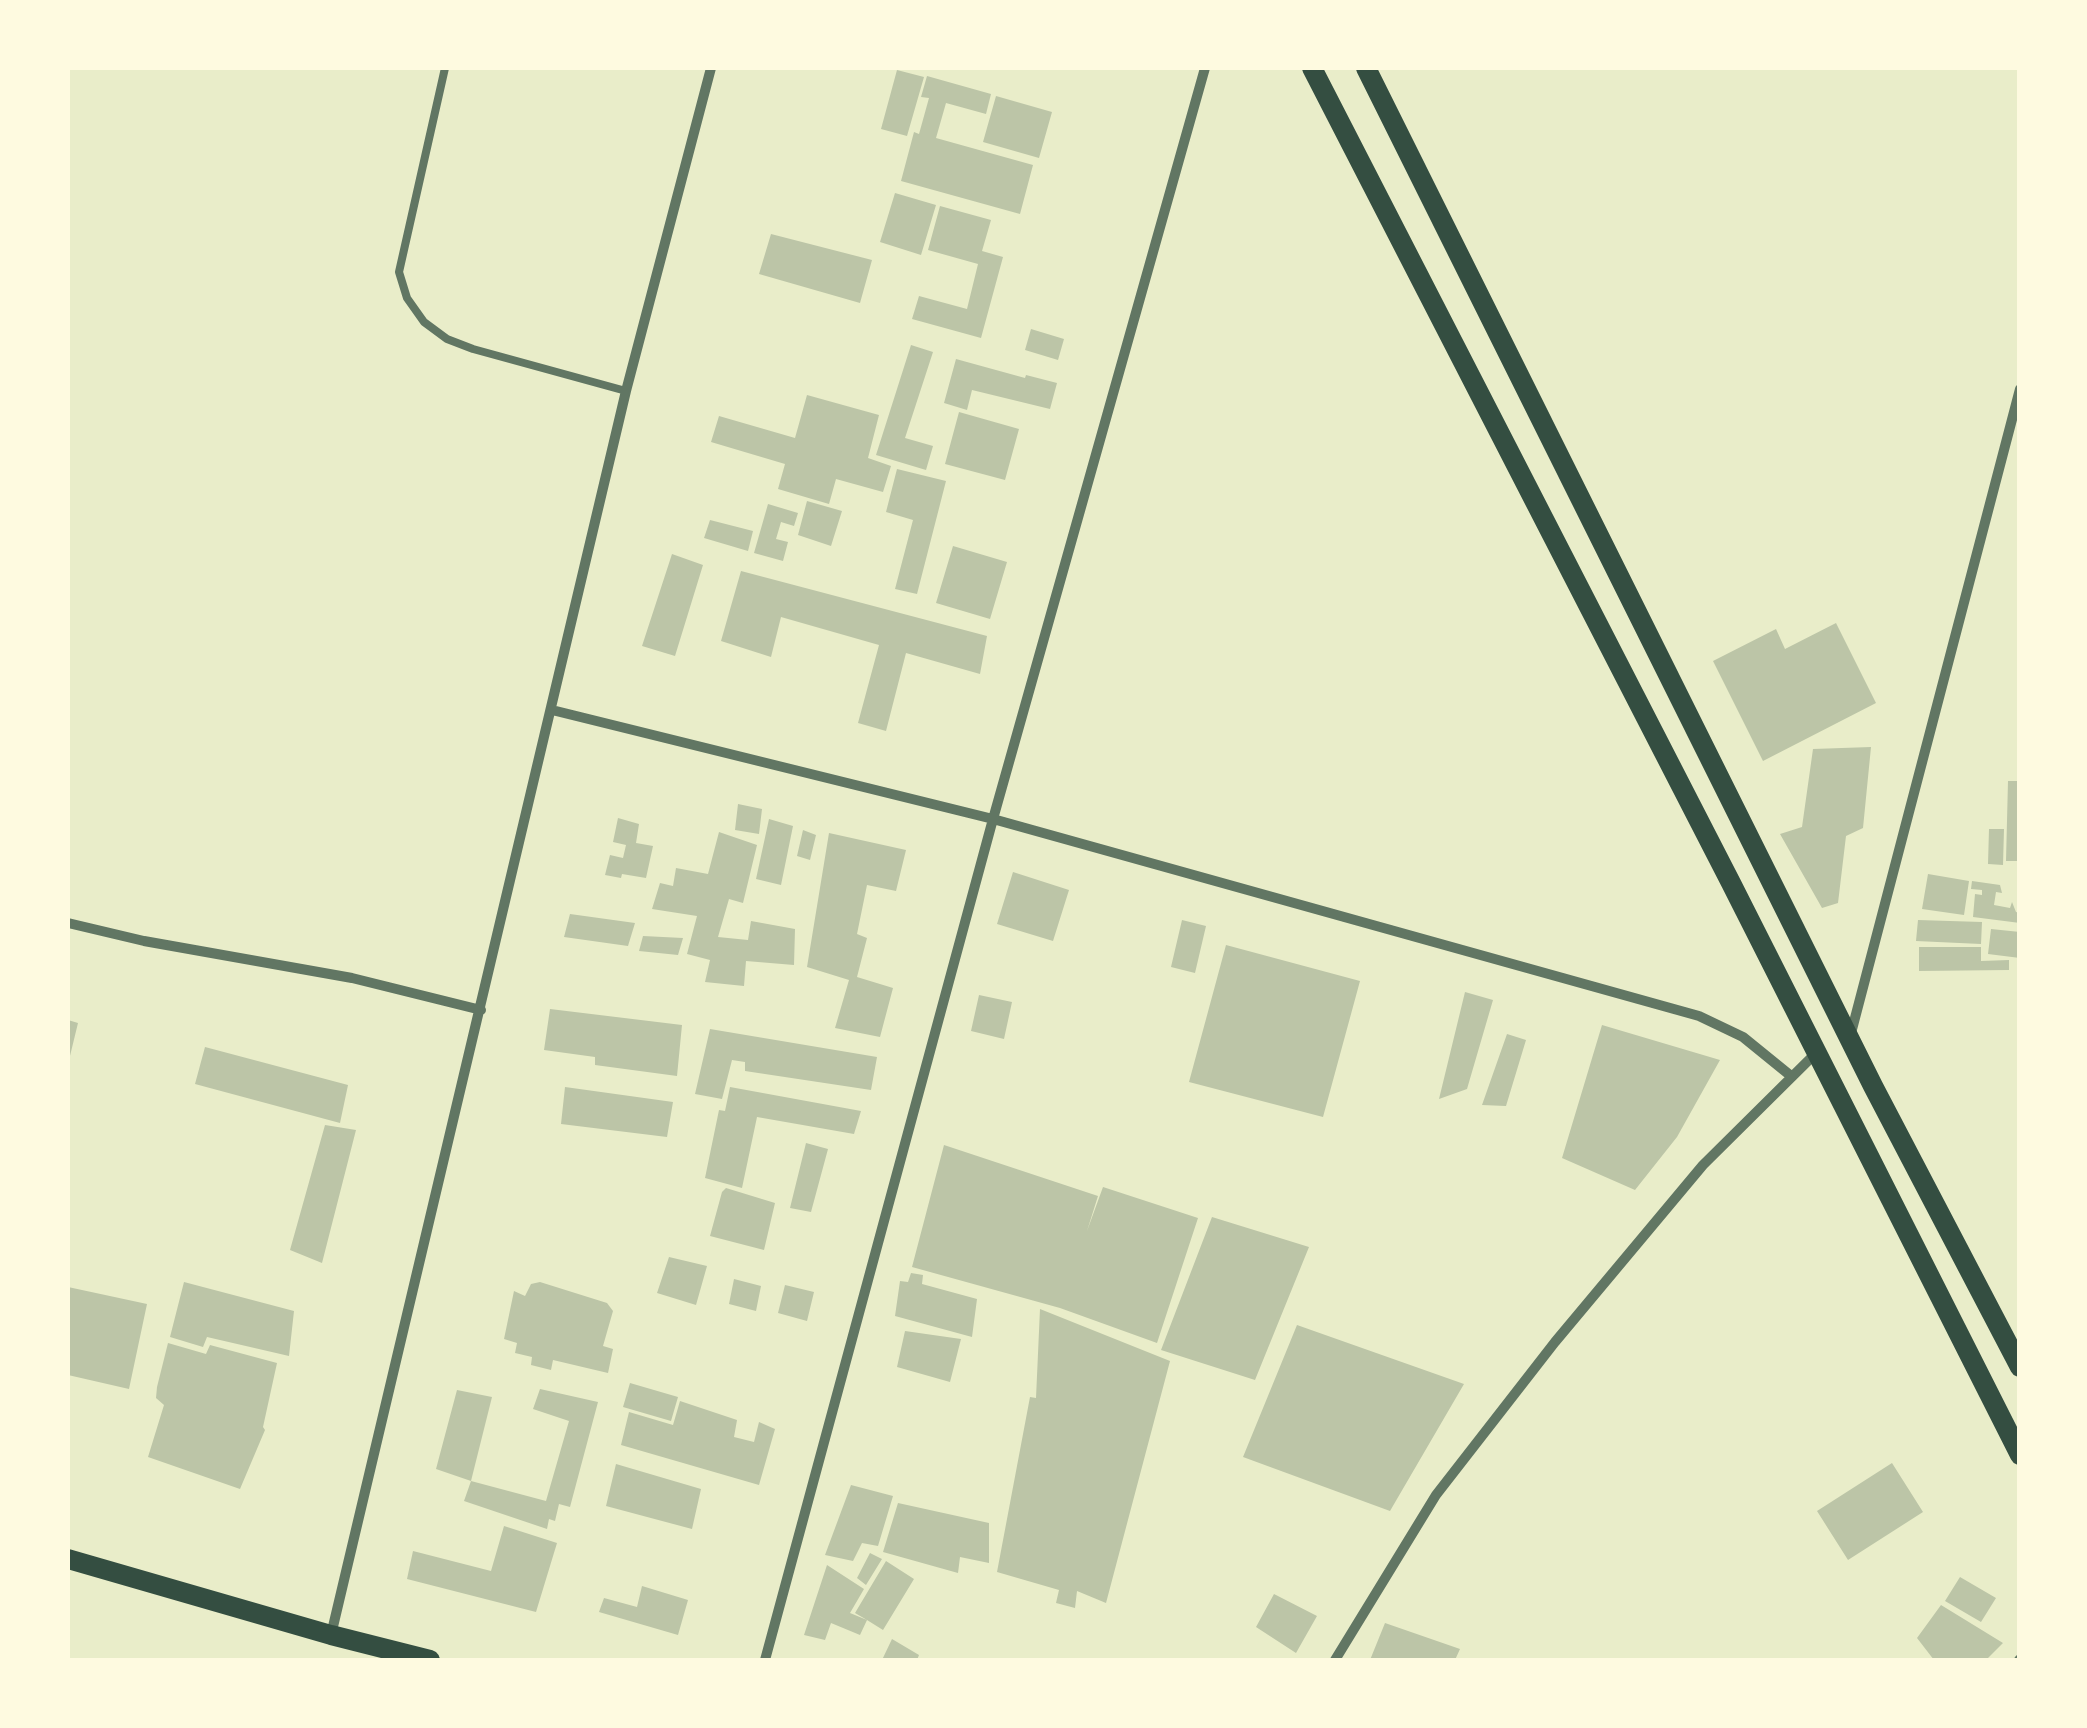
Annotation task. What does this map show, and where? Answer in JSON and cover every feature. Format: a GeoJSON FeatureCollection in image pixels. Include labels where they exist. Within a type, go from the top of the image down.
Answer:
{"type":"FeatureCollection","features":[{"type":"Feature","properties":{"kind":"main road"},"geometry":{"type":"LineString","coordinates":[[1312,68],[2020,1456]]}},
{"type":"Feature","properties":{"kind":"main road"},"geometry":{"type":"LineString","coordinates":[[1366,68],[1850,1038],[2020,1366]]}},
{"type":"Feature","properties":{"kind":"main road"},"geometry":{"type":"LineString","coordinates":[[68,1559],[331,1634],[382,1654],[430,1660]]}},
{"type":"Feature","properties":{"kind":"street"},"geometry":{"type":"LineString","coordinates":[[331,1634],[626,391],[712,68]]}},
{"type":"Feature","properties":{"kind":"street"},"geometry":{"type":"LineString","coordinates":[[766,1660],[993,818],[1204,68]]}},
{"type":"Feature","properties":{"kind":"street"},"geometry":{"type":"LineString","coordinates":[[1850,1038],[2020,390]]}},
{"type":"Feature","properties":{"kind":"street"},"geometry":{"type":"LineString","coordinates":[[552,710],[993,818],[1699,1016],[1742,1037],[1791,1076]]}},
{"type":"Feature","properties":{"kind":"street"},"geometry":{"type":"LineString","coordinates":[[68,924],[352,978],[481,1010]]}},
{"type":"Feature","properties":{"kind":"street"},"geometry":{"type":"LineString","coordinates":[[1335,1660],[1436,1495],[1556,1342],[1703,1166],[1816,1053]]}},
{"type":"Feature","properties":{"kind":"lane"},"geometry":{"type":"LineString","coordinates":[[446,68],[398,272],[408,298],[424,322],[446,339],[626,391]]}},
{"type":"Feature","properties":{"kind":"building"},"geometry":{"type":"Polygon","coordinates":[[[897,70],[924,77],[907,136],[881,129],[897,70]]]}},
{"type":"Feature","properties":{"kind":"building"},"geometry":{"type":"Polygon","coordinates":[[[927,76],[991,94],[986,114],[946,103],[936,138],[1033,165],[1020,214],[901,181],[914,132],[919,134],[929,98],[921,97],[927,76]]]}},
{"type":"Feature","properties":{"kind":"building"},"geometry":{"type":"Polygon","coordinates":[[[996,96],[1052,112],[1039,158],[983,142],[996,96]]]}},
{"type":"Feature","properties":{"kind":"building"},"geometry":{"type":"Polygon","coordinates":[[[895,193],[936,205],[921,255],[880,242],[895,193]]]}},
{"type":"Feature","properties":{"kind":"building"},"geometry":{"type":"Polygon","coordinates":[[[940,206],[991,220],[982,251],[1003,257],[981,338],[912,319],[919,296],[967,309],[978,264],[928,250],[940,206]]]}},
{"type":"Feature","properties":{"kind":"building"},"geometry":{"type":"Polygon","coordinates":[[[771,234],[872,260],[860,303],[759,274],[771,234]]]}},
{"type":"Feature","properties":{"kind":"building"},"geometry":{"type":"Polygon","coordinates":[[[1031,329],[1064,339],[1058,360],[1025,350],[1031,329]]]}},
{"type":"Feature","properties":{"kind":"building"},"geometry":{"type":"Polygon","coordinates":[[[911,345],[933,352],[905,438],[933,446],[926,470],[876,455],[911,345]]]}},
{"type":"Feature","properties":{"kind":"building"},"geometry":{"type":"Polygon","coordinates":[[[956,359],[1057,383],[1050,409],[972,390],[967,410],[944,403],[956,359]]]}},
{"type":"Feature","properties":{"kind":"building"},"geometry":{"type":"Polygon","coordinates":[[[807,395],[879,415],[868,458],[891,466],[883,492],[836,479],[829,504],[778,489],[785,464],[711,442],[719,416],[795,438],[807,395]]]}},
{"type":"Feature","properties":{"kind":"building"},"geometry":{"type":"Polygon","coordinates":[[[959,412],[1019,429],[1005,480],[945,464],[959,412]]]}},
{"type":"Feature","properties":{"kind":"building"},"geometry":{"type":"Polygon","coordinates":[[[897,469],[946,481],[917,594],[895,589],[913,520],[886,512],[897,469]]]}},
{"type":"Feature","properties":{"kind":"building"},"geometry":{"type":"Polygon","coordinates":[[[807,501],[842,511],[831,546],[798,535],[807,501]]]}},
{"type":"Feature","properties":{"kind":"building"},"geometry":{"type":"Polygon","coordinates":[[[768,504],[798,513],[794,526],[781,522],[776,539],[788,542],[783,561],[754,553],[768,504]]]}},
{"type":"Feature","properties":{"kind":"building"},"geometry":{"type":"Polygon","coordinates":[[[710,520],[753,531],[748,551],[704,538],[710,520]]]}},
{"type":"Feature","properties":{"kind":"building"},"geometry":{"type":"Polygon","coordinates":[[[953,546],[1007,562],[990,619],[936,603],[953,546]]]}},
{"type":"Feature","properties":{"kind":"building"},"geometry":{"type":"Polygon","coordinates":[[[672,554],[703,565],[675,656],[642,646],[672,554]]]}},
{"type":"Feature","properties":{"kind":"building"},"geometry":{"type":"Polygon","coordinates":[[[741,571],[987,636],[980,674],[906,653],[886,731],[858,723],[879,645],[781,617],[771,657],[721,641],[741,571]]]}},
{"type":"Feature","properties":{"kind":"building"},"geometry":{"type":"Polygon","coordinates":[[[1836,623],[1876,703],[1763,761],[1713,661],[1776,629],[1785,649],[1836,623]]]}},
{"type":"Feature","properties":{"kind":"building"},"geometry":{"type":"Polygon","coordinates":[[[1871,747],[1863,828],[1846,836],[1838,903],[1822,908],[1780,834],[1802,827],[1813,749],[1871,747]]]}},
{"type":"Feature","properties":{"kind":"building"},"geometry":{"type":"Polygon","coordinates":[[[2008,781],[2020,781],[2020,861],[2006,861],[2008,781]]]}},
{"type":"Feature","properties":{"kind":"building"},"geometry":{"type":"Polygon","coordinates":[[[738,804],[762,809],[759,834],[735,830],[738,804]]]}},
{"type":"Feature","properties":{"kind":"building"},"geometry":{"type":"Polygon","coordinates":[[[618,818],[639,824],[636,843],[653,846],[646,878],[605,875],[610,855],[623,858],[626,845],[613,842],[618,818]]]}},
{"type":"Feature","properties":{"kind":"building"},"geometry":{"type":"Polygon","coordinates":[[[769,819],[793,826],[781,885],[756,879],[769,819]]]}},
{"type":"Feature","properties":{"kind":"building"},"geometry":{"type":"Polygon","coordinates":[[[1989,829],[2004,829],[2003,865],[1988,864],[1989,829]]]}},
{"type":"Feature","properties":{"kind":"building"},"geometry":{"type":"Polygon","coordinates":[[[803,830],[816,835],[810,860],[797,856],[803,830]]]}},
{"type":"Feature","properties":{"kind":"building"},"geometry":{"type":"Polygon","coordinates":[[[719,832],[757,845],[743,903],[729,899],[718,937],[748,940],[751,921],[795,929],[794,965],[746,961],[744,986],[705,982],[710,960],[687,954],[697,916],[652,909],[660,883],[673,886],[676,868],[708,874],[719,832]]]}},
{"type":"Feature","properties":{"kind":"building"},"geometry":{"type":"Polygon","coordinates":[[[829,833],[906,850],[896,891],[867,885],[857,934],[867,938],[857,977],[893,988],[880,1037],[835,1028],[849,980],[807,967],[829,833]]]}},
{"type":"Feature","properties":{"kind":"building"},"geometry":{"type":"Polygon","coordinates":[[[1013,872],[1069,890],[1053,941],[997,924],[1013,872]]]}},
{"type":"Feature","properties":{"kind":"building"},"geometry":{"type":"Polygon","coordinates":[[[1928,874],[1969,881],[1964,915],[1922,909],[1928,874]]]}},
{"type":"Feature","properties":{"kind":"building"},"geometry":{"type":"Polygon","coordinates":[[[1972,881],[2000,885],[2002,893],[1996,892],[1994,905],[2010,908],[2012,902],[2020,913],[2020,923],[1973,917],[1975,894],[1982,895],[1982,890],[1971,889],[1972,881]]]}},
{"type":"Feature","properties":{"kind":"building"},"geometry":{"type":"Polygon","coordinates":[[[570,914],[635,923],[628,946],[564,937],[570,914]]]}},
{"type":"Feature","properties":{"kind":"building"},"geometry":{"type":"Polygon","coordinates":[[[1182,920],[1206,926],[1195,973],[1171,967],[1182,920]]]}},
{"type":"Feature","properties":{"kind":"building"},"geometry":{"type":"Polygon","coordinates":[[[1918,920],[1982,922],[1981,944],[1916,941],[1918,920]]]}},
{"type":"Feature","properties":{"kind":"building"},"geometry":{"type":"Polygon","coordinates":[[[1991,929],[2020,932],[2020,958],[1988,954],[1991,929]]]}},
{"type":"Feature","properties":{"kind":"building"},"geometry":{"type":"Polygon","coordinates":[[[643,936],[683,938],[678,955],[639,951],[643,936]]]}},
{"type":"Feature","properties":{"kind":"building"},"geometry":{"type":"Polygon","coordinates":[[[1226,945],[1360,981],[1323,1117],[1189,1082],[1226,945]]]}},
{"type":"Feature","properties":{"kind":"building"},"geometry":{"type":"Polygon","coordinates":[[[1919,947],[1981,947],[1981,961],[2009,960],[2009,970],[1919,971],[1919,947]]]}},
{"type":"Feature","properties":{"kind":"building"},"geometry":{"type":"Polygon","coordinates":[[[1465,992],[1493,1000],[1467,1089],[1439,1099],[1465,992]]]}},
{"type":"Feature","properties":{"kind":"building"},"geometry":{"type":"Polygon","coordinates":[[[979,995],[1012,1002],[1004,1039],[971,1031],[979,995]]]}},
{"type":"Feature","properties":{"kind":"building"},"geometry":{"type":"Polygon","coordinates":[[[550,1009],[682,1025],[677,1076],[595,1065],[595,1057],[544,1050],[550,1009]]]}},
{"type":"Feature","properties":{"kind":"building"},"geometry":{"type":"Polygon","coordinates":[[[68,1020],[78,1023],[69,1060],[68,1060],[68,1020]]]}},
{"type":"Feature","properties":{"kind":"building"},"geometry":{"type":"Polygon","coordinates":[[[1602,1025],[1720,1060],[1677,1137],[1635,1190],[1562,1158],[1602,1025]]]}},
{"type":"Feature","properties":{"kind":"building"},"geometry":{"type":"Polygon","coordinates":[[[710,1029],[877,1057],[871,1090],[745,1071],[745,1062],[732,1060],[722,1099],[695,1094],[710,1029]]]}},
{"type":"Feature","properties":{"kind":"building"},"geometry":{"type":"Polygon","coordinates":[[[1507,1034],[1526,1040],[1506,1106],[1482,1105],[1507,1034]]]}},
{"type":"Feature","properties":{"kind":"building"},"geometry":{"type":"Polygon","coordinates":[[[205,1047],[348,1085],[340,1123],[195,1084],[205,1047]]]}},
{"type":"Feature","properties":{"kind":"building"},"geometry":{"type":"Polygon","coordinates":[[[565,1087],[673,1102],[667,1137],[561,1124],[565,1087]]]}},
{"type":"Feature","properties":{"kind":"building"},"geometry":{"type":"Polygon","coordinates":[[[730,1087],[861,1111],[854,1134],[757,1117],[742,1188],[705,1178],[719,1110],[725,1111],[730,1087]]]}},
{"type":"Feature","properties":{"kind":"building"},"geometry":{"type":"Polygon","coordinates":[[[325,1125],[356,1130],[322,1263],[290,1250],[325,1125]]]}},
{"type":"Feature","properties":{"kind":"building"},"geometry":{"type":"Polygon","coordinates":[[[806,1143],[828,1149],[811,1212],[790,1208],[806,1143]]]}},
{"type":"Feature","properties":{"kind":"building"},"geometry":{"type":"Polygon","coordinates":[[[944,1145],[1098,1196],[1087,1231],[1103,1187],[1198,1218],[1157,1343],[1060,1308],[912,1267],[944,1145]]]}},
{"type":"Feature","properties":{"kind":"building"},"geometry":{"type":"Polygon","coordinates":[[[726,1188],[775,1203],[764,1250],[710,1236],[726,1188]]]}},
{"type":"Feature","properties":{"kind":"building"},"geometry":{"type":"Polygon","coordinates":[[[1212,1217],[1309,1247],[1255,1380],[1161,1350],[1212,1217]]]}},
{"type":"Feature","properties":{"kind":"building"},"geometry":{"type":"Polygon","coordinates":[[[669,1257],[707,1266],[696,1305],[657,1293],[669,1257]]]}},
{"type":"Feature","properties":{"kind":"building"},"geometry":{"type":"Polygon","coordinates":[[[911,1273],[923,1275],[922,1284],[977,1299],[972,1337],[895,1316],[900,1281],[908,1282],[911,1273]]]}},
{"type":"Feature","properties":{"kind":"building"},"geometry":{"type":"Polygon","coordinates":[[[734,1279],[761,1286],[756,1311],[729,1304],[734,1279]]]}},
{"type":"Feature","properties":{"kind":"building"},"geometry":{"type":"Polygon","coordinates":[[[184,1282],[294,1311],[289,1356],[207,1337],[203,1347],[170,1337],[184,1282]]]}},
{"type":"Feature","properties":{"kind":"building"},"geometry":{"type":"Polygon","coordinates":[[[540,1282],[607,1303],[613,1311],[603,1346],[613,1349],[608,1373],[553,1360],[551,1370],[531,1365],[532,1357],[515,1353],[517,1343],[504,1339],[514,1291],[525,1296],[531,1284],[540,1282]]]}},
{"type":"Feature","properties":{"kind":"building"},"geometry":{"type":"Polygon","coordinates":[[[785,1285],[814,1292],[807,1321],[778,1313],[785,1285]]]}},
{"type":"Feature","properties":{"kind":"building"},"geometry":{"type":"Polygon","coordinates":[[[68,1287],[147,1304],[129,1389],[68,1375],[68,1287]]]}},
{"type":"Feature","properties":{"kind":"building"},"geometry":{"type":"Polygon","coordinates":[[[1040,1309],[1170,1361],[1106,1603],[1077,1591],[1075,1608],[1056,1603],[1059,1590],[997,1572],[1030,1397],[1036,1398],[1040,1309]]]}},
{"type":"Feature","properties":{"kind":"building"},"geometry":{"type":"Polygon","coordinates":[[[1297,1325],[1464,1384],[1390,1511],[1243,1457],[1297,1325]]]}},
{"type":"Feature","properties":{"kind":"building"},"geometry":{"type":"Polygon","coordinates":[[[905,1331],[961,1339],[950,1382],[897,1367],[905,1331]]]}},
{"type":"Feature","properties":{"kind":"building"},"geometry":{"type":"Polygon","coordinates":[[[168,1343],[206,1354],[210,1345],[277,1363],[265,1430],[240,1489],[148,1457],[164,1405],[156,1398],[168,1343]]]}},
{"type":"Feature","properties":{"kind":"building"},"geometry":{"type":"Polygon","coordinates":[[[630,1383],[678,1397],[671,1421],[623,1407],[630,1383]]]}},
{"type":"Feature","properties":{"kind":"building"},"geometry":{"type":"Polygon","coordinates":[[[540,1389],[598,1402],[570,1507],[559,1504],[555,1521],[549,1519],[547,1529],[464,1501],[471,1481],[546,1501],[569,1421],[533,1409],[540,1389]]]}},
{"type":"Feature","properties":{"kind":"building"},"geometry":{"type":"Polygon","coordinates":[[[457,1390],[492,1397],[471,1481],[436,1469],[457,1390]]]}},
{"type":"Feature","properties":{"kind":"building"},"geometry":{"type":"Polygon","coordinates":[[[680,1401],[737,1420],[734,1437],[754,1442],[759,1422],[775,1429],[759,1485],[621,1445],[629,1412],[673,1425],[680,1401]]]}},
{"type":"Feature","properties":{"kind":"building"},"geometry":{"type":"Polygon","coordinates":[[[1892,1463],[1923,1512],[1848,1560],[1817,1511],[1892,1463]]]}},
{"type":"Feature","properties":{"kind":"building"},"geometry":{"type":"Polygon","coordinates":[[[616,1464],[701,1489],[692,1529],[606,1506],[616,1464]]]}},
{"type":"Feature","properties":{"kind":"building"},"geometry":{"type":"Polygon","coordinates":[[[851,1485],[893,1496],[878,1546],[862,1543],[853,1561],[825,1555],[851,1485]]]}},
{"type":"Feature","properties":{"kind":"building"},"geometry":{"type":"Polygon","coordinates":[[[898,1503],[989,1523],[989,1563],[960,1557],[958,1573],[883,1552],[898,1503]]]}},
{"type":"Feature","properties":{"kind":"building"},"geometry":{"type":"Polygon","coordinates":[[[504,1526],[557,1543],[536,1612],[407,1579],[413,1551],[491,1571],[504,1526]]]}},
{"type":"Feature","properties":{"kind":"building"},"geometry":{"type":"Polygon","coordinates":[[[870,1553],[882,1559],[866,1585],[857,1578],[870,1553]]]}},
{"type":"Feature","properties":{"kind":"building"},"geometry":{"type":"Polygon","coordinates":[[[886,1561],[914,1579],[883,1630],[855,1613],[886,1561]]]}},
{"type":"Feature","properties":{"kind":"building"},"geometry":{"type":"Polygon","coordinates":[[[827,1565],[864,1589],[850,1613],[867,1620],[860,1635],[831,1623],[825,1640],[804,1635],[827,1565]]]}},
{"type":"Feature","properties":{"kind":"building"},"geometry":{"type":"Polygon","coordinates":[[[1960,1577],[1996,1598],[1981,1622],[1945,1601],[1960,1577]]]}},
{"type":"Feature","properties":{"kind":"building"},"geometry":{"type":"Polygon","coordinates":[[[642,1586],[688,1600],[678,1635],[599,1612],[604,1598],[637,1607],[642,1586]]]}},
{"type":"Feature","properties":{"kind":"building"},"geometry":{"type":"Polygon","coordinates":[[[1274,1594],[1317,1616],[1296,1653],[1256,1627],[1274,1594]]]}},
{"type":"Feature","properties":{"kind":"building"},"geometry":{"type":"Polygon","coordinates":[[[1941,1605],[2003,1643],[1986,1660],[1934,1660],[1917,1638],[1941,1605]]]}},
{"type":"Feature","properties":{"kind":"building"},"geometry":{"type":"Polygon","coordinates":[[[1385,1623],[1460,1649],[1455,1660],[1370,1660],[1385,1623]]]}},
{"type":"Feature","properties":{"kind":"building"},"geometry":{"type":"Polygon","coordinates":[[[892,1639],[919,1655],[917,1660],[882,1660],[892,1639]]]}}]}
